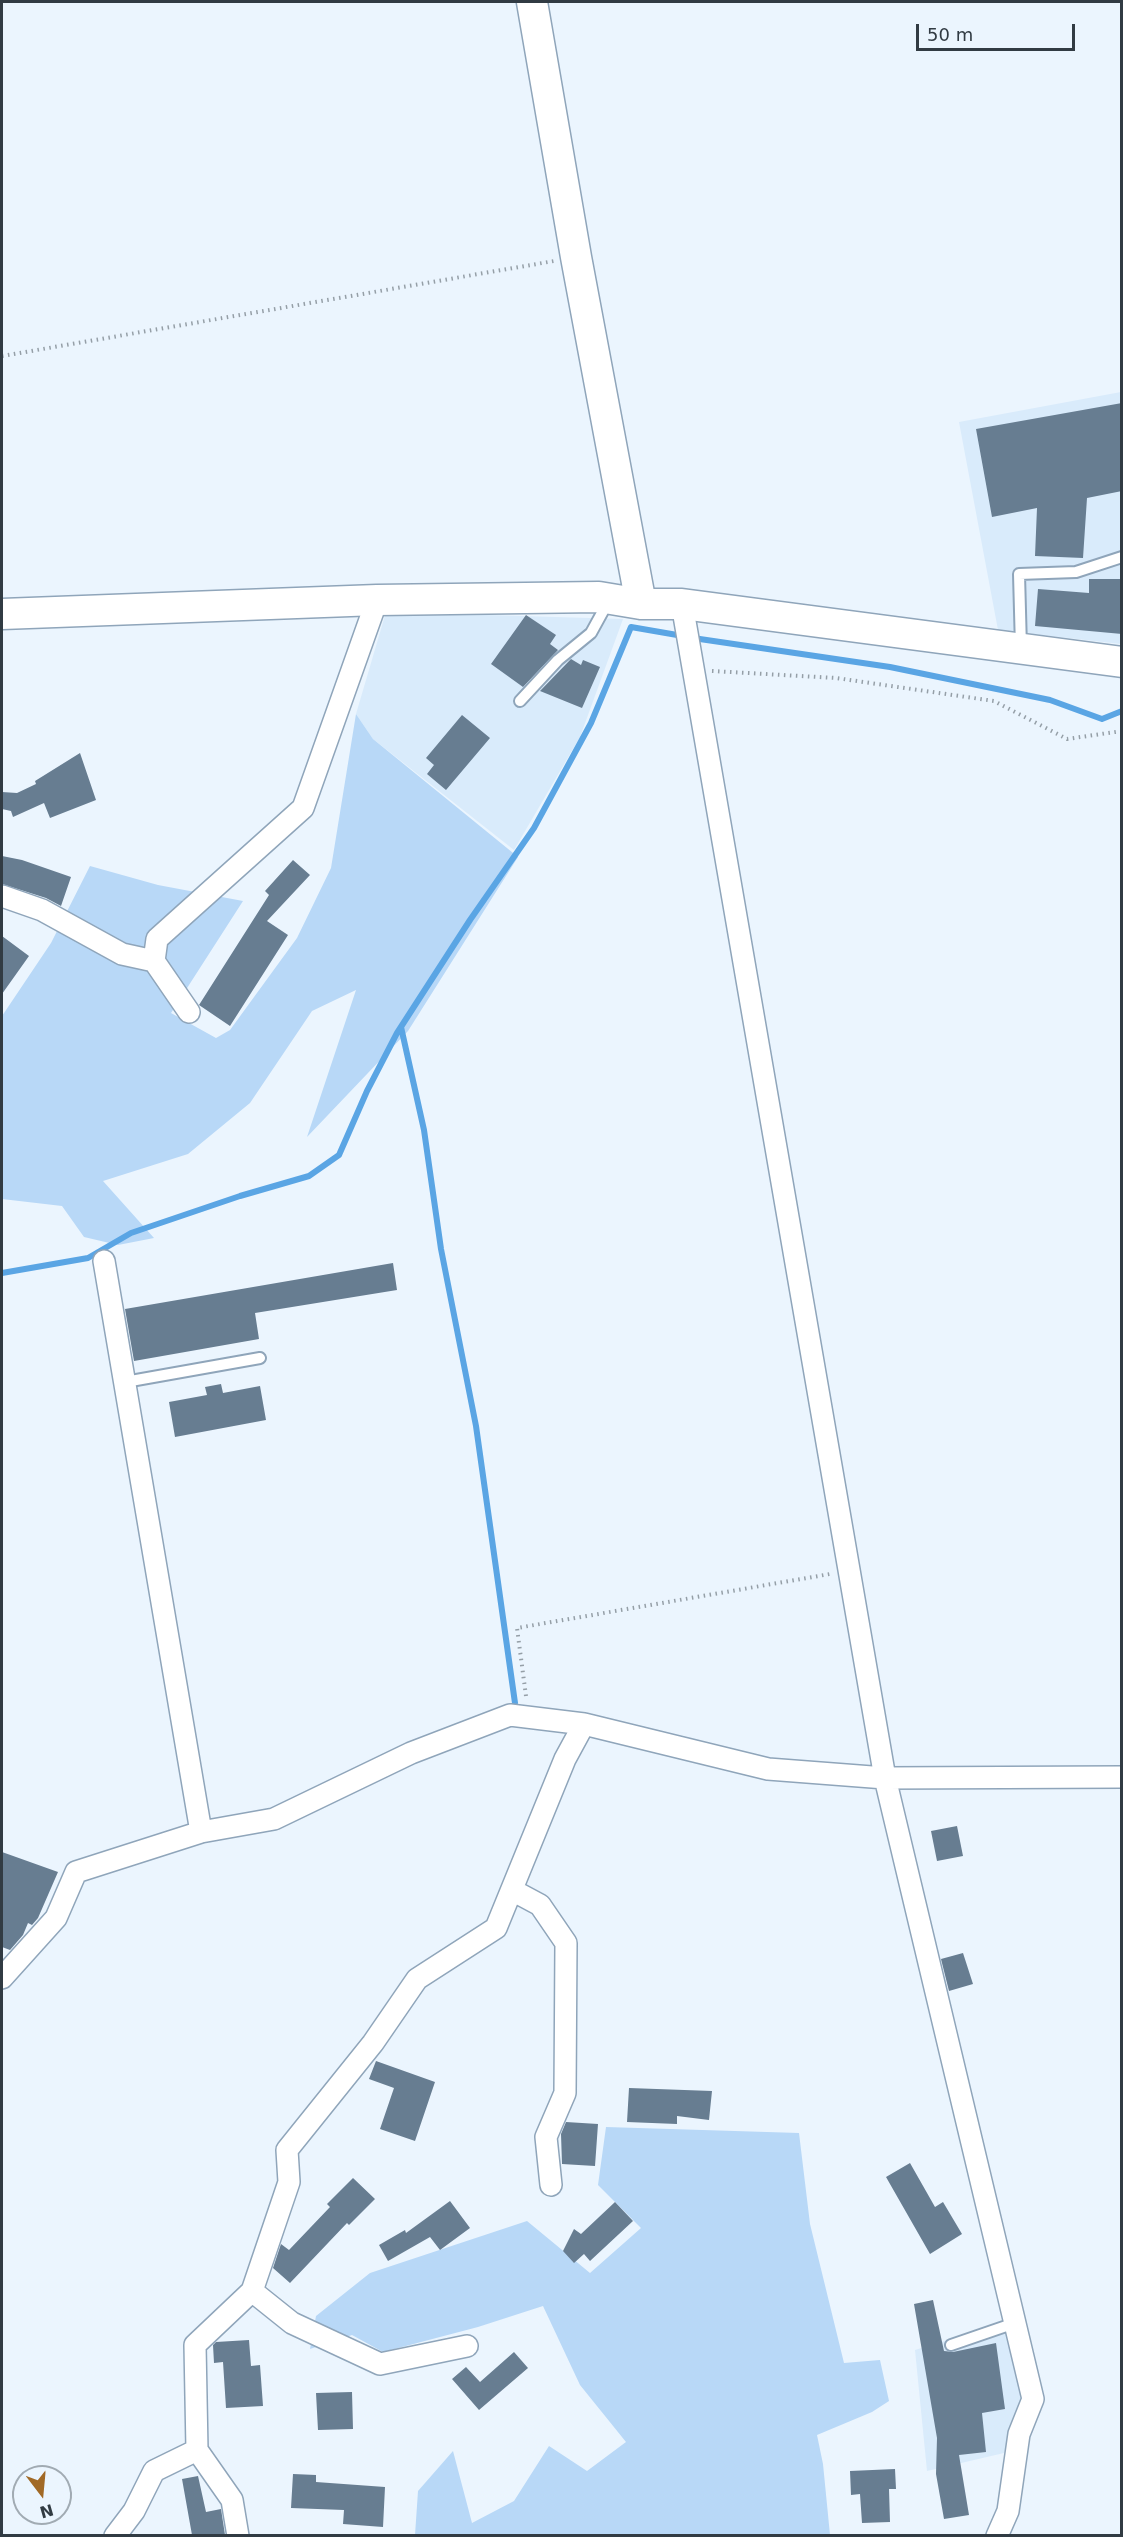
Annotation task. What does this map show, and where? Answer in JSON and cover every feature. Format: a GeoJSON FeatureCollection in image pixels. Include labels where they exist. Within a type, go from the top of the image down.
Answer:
{"type":"FeatureCollection","features":[{"type":"Feature","properties":{"kind":"street"},"geometry":{"type":"LineString","coordinates":[[531,2],[641,604]]}},
{"type":"Feature","properties":{"kind":"street"},"geometry":{"type":"LineString","coordinates":[[2,614],[377,600],[610,599],[641,604],[686,626],[1022,651],[1122,662]]}},
{"type":"Feature","properties":{"kind":"street"},"geometry":{"type":"LineString","coordinates":[[189,1012],[154,961],[157,939],[303,808],[377,600]]}},
{"type":"Feature","properties":{"kind":"street"},"geometry":{"type":"LineString","coordinates":[[686,626],[885,1778],[1033,2399],[1019,2434],[1008,2511],[997,2535]]}},
{"type":"Feature","properties":{"kind":"street"},"geometry":{"type":"LineString","coordinates":[[2,896],[42,910],[122,954],[154,961]]}},
{"type":"Feature","properties":{"kind":"street"},"geometry":{"type":"LineString","coordinates":[[104,1261],[201,1832]]}},
{"type":"Feature","properties":{"kind":"street"},"geometry":{"type":"LineString","coordinates":[[2,1978],[56,1918],[76,1872],[201,1832],[274,1819],[411,1753],[510,1715],[584,1724],[768,1769],[885,1778],[1122,1777]]}},
{"type":"Feature","properties":{"kind":"street"},"geometry":{"type":"LineString","coordinates":[[238,2535],[232,2500],[197,2450],[195,2344],[252,2291],[289,2182],[287,2150],[374,2043],[417,1979],[496,1928],[565,1759],[584,1724]]}},
{"type":"Feature","properties":{"kind":"street"},"geometry":{"type":"LineString","coordinates":[[512,1890],[540,1905],[566,1942],[565,2093],[546,2137],[551,2185]]}},
{"type":"Feature","properties":{"kind":"street"},"geometry":{"type":"LineString","coordinates":[[252,2291],[292,2323],[381,2364],[467,2346]]}},
{"type":"Feature","properties":{"kind":"street"},"geometry":{"type":"LineString","coordinates":[[115,2535],[134,2511],[153,2471],[197,2450]]}},
{"type":"Feature","properties":{"kind":"lane"},"geometry":{"type":"LineString","coordinates":[[1022,651],[1019,574],[1076,572],[1122,557]]}},
{"type":"Feature","properties":{"kind":"lane"},"geometry":{"type":"LineString","coordinates":[[520,700],[558,660],[591,633],[610,599]]}},
{"type":"Feature","properties":{"kind":"lane"},"geometry":{"type":"LineString","coordinates":[[126,1382],[260,1358]]}},
{"type":"Feature","properties":{"kind":"lane"},"geometry":{"type":"LineString","coordinates":[[951,2345],[1015,2323]]}},
{"type":"Feature","properties":{"kind":"path"},"geometry":{"type":"LineString","coordinates":[[2,356],[576,257]]}},
{"type":"Feature","properties":{"kind":"path"},"geometry":{"type":"LineString","coordinates":[[694,670],[836,678],[994,701],[1067,739],[1122,731]]}},
{"type":"Feature","properties":{"kind":"path"},"geometry":{"type":"LineString","coordinates":[[526,1697],[517,1628],[849,1571]]}},
{"type":"Feature","properties":{"kind":"shaded area"},"geometry":{"type":"Polygon","coordinates":[[[1121,392],[1121,644],[998,630],[959,422],[1121,392]]]}},
{"type":"Feature","properties":{"kind":"shaded area"},"geometry":{"type":"Polygon","coordinates":[[[386,612],[623,619],[580,737],[514,850],[373,739],[356,714],[386,612]]]}},
{"type":"Feature","properties":{"kind":"shaded area"},"geometry":{"type":"Polygon","coordinates":[[[356,714],[373,739],[518,857],[408,1031],[307,1137],[356,990],[312,1011],[250,1103],[188,1154],[103,1181],[154,1238],[118,1245],[84,1237],[62,1206],[2,1199],[2,1016],[51,943],[90,866],[158,885],[243,901],[171,1013],[216,1038],[230,1030],[297,938],[331,868],[356,714]]]}},
{"type":"Feature","properties":{"kind":"shaded area"},"geometry":{"type":"Polygon","coordinates":[[[606,2127],[799,2133],[810,2224],[844,2363],[880,2360],[889,2401],[872,2412],[817,2435],[823,2464],[830,2535],[415,2535],[418,2491],[453,2451],[472,2523],[514,2501],[549,2446],[587,2471],[626,2442],[580,2385],[543,2306],[478,2327],[383,2352],[352,2335],[310,2349],[316,2316],[370,2273],[527,2221],[590,2273],[641,2228],[598,2185],[606,2127]]]}},
{"type":"Feature","properties":{"kind":"shaded area"},"geometry":{"type":"Polygon","coordinates":[[[1005,2322],[1025,2402],[1004,2453],[927,2471],[915,2350],[1005,2322]]]}},
{"type":"Feature","properties":{"kind":"building"},"geometry":{"type":"Polygon","coordinates":[[[1122,403],[1122,491],[1087,498],[1083,558],[1035,556],[1037,508],[992,517],[976,429],[1122,403]]]}},
{"type":"Feature","properties":{"kind":"building"},"geometry":{"type":"Polygon","coordinates":[[[1089,579],[1122,579],[1122,634],[1035,626],[1038,589],[1089,593],[1089,579]]]}},
{"type":"Feature","properties":{"kind":"building"},"geometry":{"type":"Polygon","coordinates":[[[526,615],[556,635],[550,644],[558,650],[523,687],[491,664],[526,615]]]}},
{"type":"Feature","properties":{"kind":"building"},"geometry":{"type":"Polygon","coordinates":[[[571,659],[581,665],[583,660],[600,667],[582,708],[540,691],[571,659]]]}},
{"type":"Feature","properties":{"kind":"building"},"geometry":{"type":"Polygon","coordinates":[[[462,715],[490,738],[446,790],[427,774],[434,765],[426,758],[462,715]]]}},
{"type":"Feature","properties":{"kind":"building"},"geometry":{"type":"Polygon","coordinates":[[[80,753],[96,800],[50,818],[44,803],[13,817],[11,811],[2,809],[2,792],[17,793],[36,784],[35,781],[80,753]]]}},
{"type":"Feature","properties":{"kind":"building"},"geometry":{"type":"Polygon","coordinates":[[[2,856],[22,860],[71,877],[61,906],[46,898],[2,884],[2,856]]]}},
{"type":"Feature","properties":{"kind":"building"},"geometry":{"type":"Polygon","coordinates":[[[293,860],[310,875],[267,921],[288,935],[230,1026],[199,1005],[269,895],[265,891],[293,860]]]}},
{"type":"Feature","properties":{"kind":"building"},"geometry":{"type":"Polygon","coordinates":[[[2,936],[29,956],[2,994],[2,936]]]}},
{"type":"Feature","properties":{"kind":"building"},"geometry":{"type":"Polygon","coordinates":[[[393,1263],[397,1290],[255,1313],[259,1339],[134,1361],[125,1309],[393,1263]]]}},
{"type":"Feature","properties":{"kind":"building"},"geometry":{"type":"Polygon","coordinates":[[[221,1384],[223,1393],[260,1386],[266,1420],[175,1437],[169,1402],[207,1395],[205,1387],[221,1384]]]}},
{"type":"Feature","properties":{"kind":"building"},"geometry":{"type":"Polygon","coordinates":[[[957,1826],[963,1856],[937,1861],[931,1831],[957,1826]]]}},
{"type":"Feature","properties":{"kind":"building"},"geometry":{"type":"Polygon","coordinates":[[[2,1852],[58,1872],[38,1918],[32,1925],[28,1923],[23,1935],[10,1950],[2,1947],[2,1852]]]}},
{"type":"Feature","properties":{"kind":"building"},"geometry":{"type":"Polygon","coordinates":[[[963,1953],[973,1984],[949,1991],[941,1959],[963,1953]]]}},
{"type":"Feature","properties":{"kind":"building"},"geometry":{"type":"Polygon","coordinates":[[[376,2061],[435,2082],[415,2141],[380,2129],[394,2088],[369,2079],[376,2061]]]}},
{"type":"Feature","properties":{"kind":"building"},"geometry":{"type":"Polygon","coordinates":[[[629,2088],[712,2091],[709,2120],[677,2116],[677,2124],[627,2122],[629,2088]]]}},
{"type":"Feature","properties":{"kind":"building"},"geometry":{"type":"Polygon","coordinates":[[[566,2122],[598,2124],[595,2166],[562,2164],[561,2134],[566,2122]]]}},
{"type":"Feature","properties":{"kind":"building"},"geometry":{"type":"Polygon","coordinates":[[[910,2163],[935,2207],[943,2202],[962,2234],[930,2254],[886,2177],[910,2163]]]}},
{"type":"Feature","properties":{"kind":"building"},"geometry":{"type":"Polygon","coordinates":[[[353,2178],[375,2199],[349,2225],[347,2223],[290,2283],[273,2268],[281,2244],[289,2250],[330,2207],[327,2204],[353,2178]]]}},
{"type":"Feature","properties":{"kind":"building"},"geometry":{"type":"Polygon","coordinates":[[[450,2201],[470,2228],[440,2250],[430,2237],[388,2261],[379,2245],[405,2230],[406,2233],[450,2201]]]}},
{"type":"Feature","properties":{"kind":"building"},"geometry":{"type":"Polygon","coordinates":[[[615,2202],[633,2221],[590,2261],[584,2254],[574,2263],[563,2251],[574,2229],[581,2234],[615,2202]]]}},
{"type":"Feature","properties":{"kind":"building"},"geometry":{"type":"Polygon","coordinates":[[[933,2300],[944,2351],[953,2352],[996,2343],[1005,2409],[982,2413],[986,2452],[959,2455],[969,2515],[944,2519],[936,2474],[937,2438],[914,2304],[933,2300]]]}},
{"type":"Feature","properties":{"kind":"building"},"geometry":{"type":"Polygon","coordinates":[[[249,2340],[251,2366],[260,2365],[263,2406],[226,2408],[223,2362],[214,2363],[213,2345],[216,2342],[249,2340]]]}},
{"type":"Feature","properties":{"kind":"building"},"geometry":{"type":"Polygon","coordinates":[[[514,2352],[528,2368],[479,2410],[452,2379],[466,2367],[480,2382],[514,2352]]]}},
{"type":"Feature","properties":{"kind":"building"},"geometry":{"type":"Polygon","coordinates":[[[352,2392],[353,2429],[318,2430],[316,2393],[352,2392]]]}},
{"type":"Feature","properties":{"kind":"building"},"geometry":{"type":"Polygon","coordinates":[[[895,2469],[896,2489],[889,2489],[890,2522],[862,2523],[860,2494],[851,2495],[850,2471],[895,2469]]]}},
{"type":"Feature","properties":{"kind":"building"},"geometry":{"type":"Polygon","coordinates":[[[293,2474],[316,2475],[316,2482],[385,2487],[383,2527],[343,2524],[344,2510],[291,2508],[293,2474]]]}},
{"type":"Feature","properties":{"kind":"building"},"geometry":{"type":"Polygon","coordinates":[[[198,2476],[206,2512],[221,2509],[225,2535],[192,2535],[182,2479],[198,2476]]]}},
{"type":"Feature","properties":{"kind":"waterway"},"geometry":{"type":"LineString","coordinates":[[2,1273],[88,1258],[131,1233],[240,1196],[309,1176],[339,1155],[367,1091],[397,1033],[470,920],[534,828],[591,723],[631,627],[683,636]]}},
{"type":"Feature","properties":{"kind":"waterway"},"geometry":{"type":"LineString","coordinates":[[693,638],[890,667],[1050,700],[1102,719],[1122,711]]}},
{"type":"Feature","properties":{"kind":"waterway"},"geometry":{"type":"LineString","coordinates":[[401,1027],[424,1130],[441,1249],[476,1426],[515,1703]]}}]}
